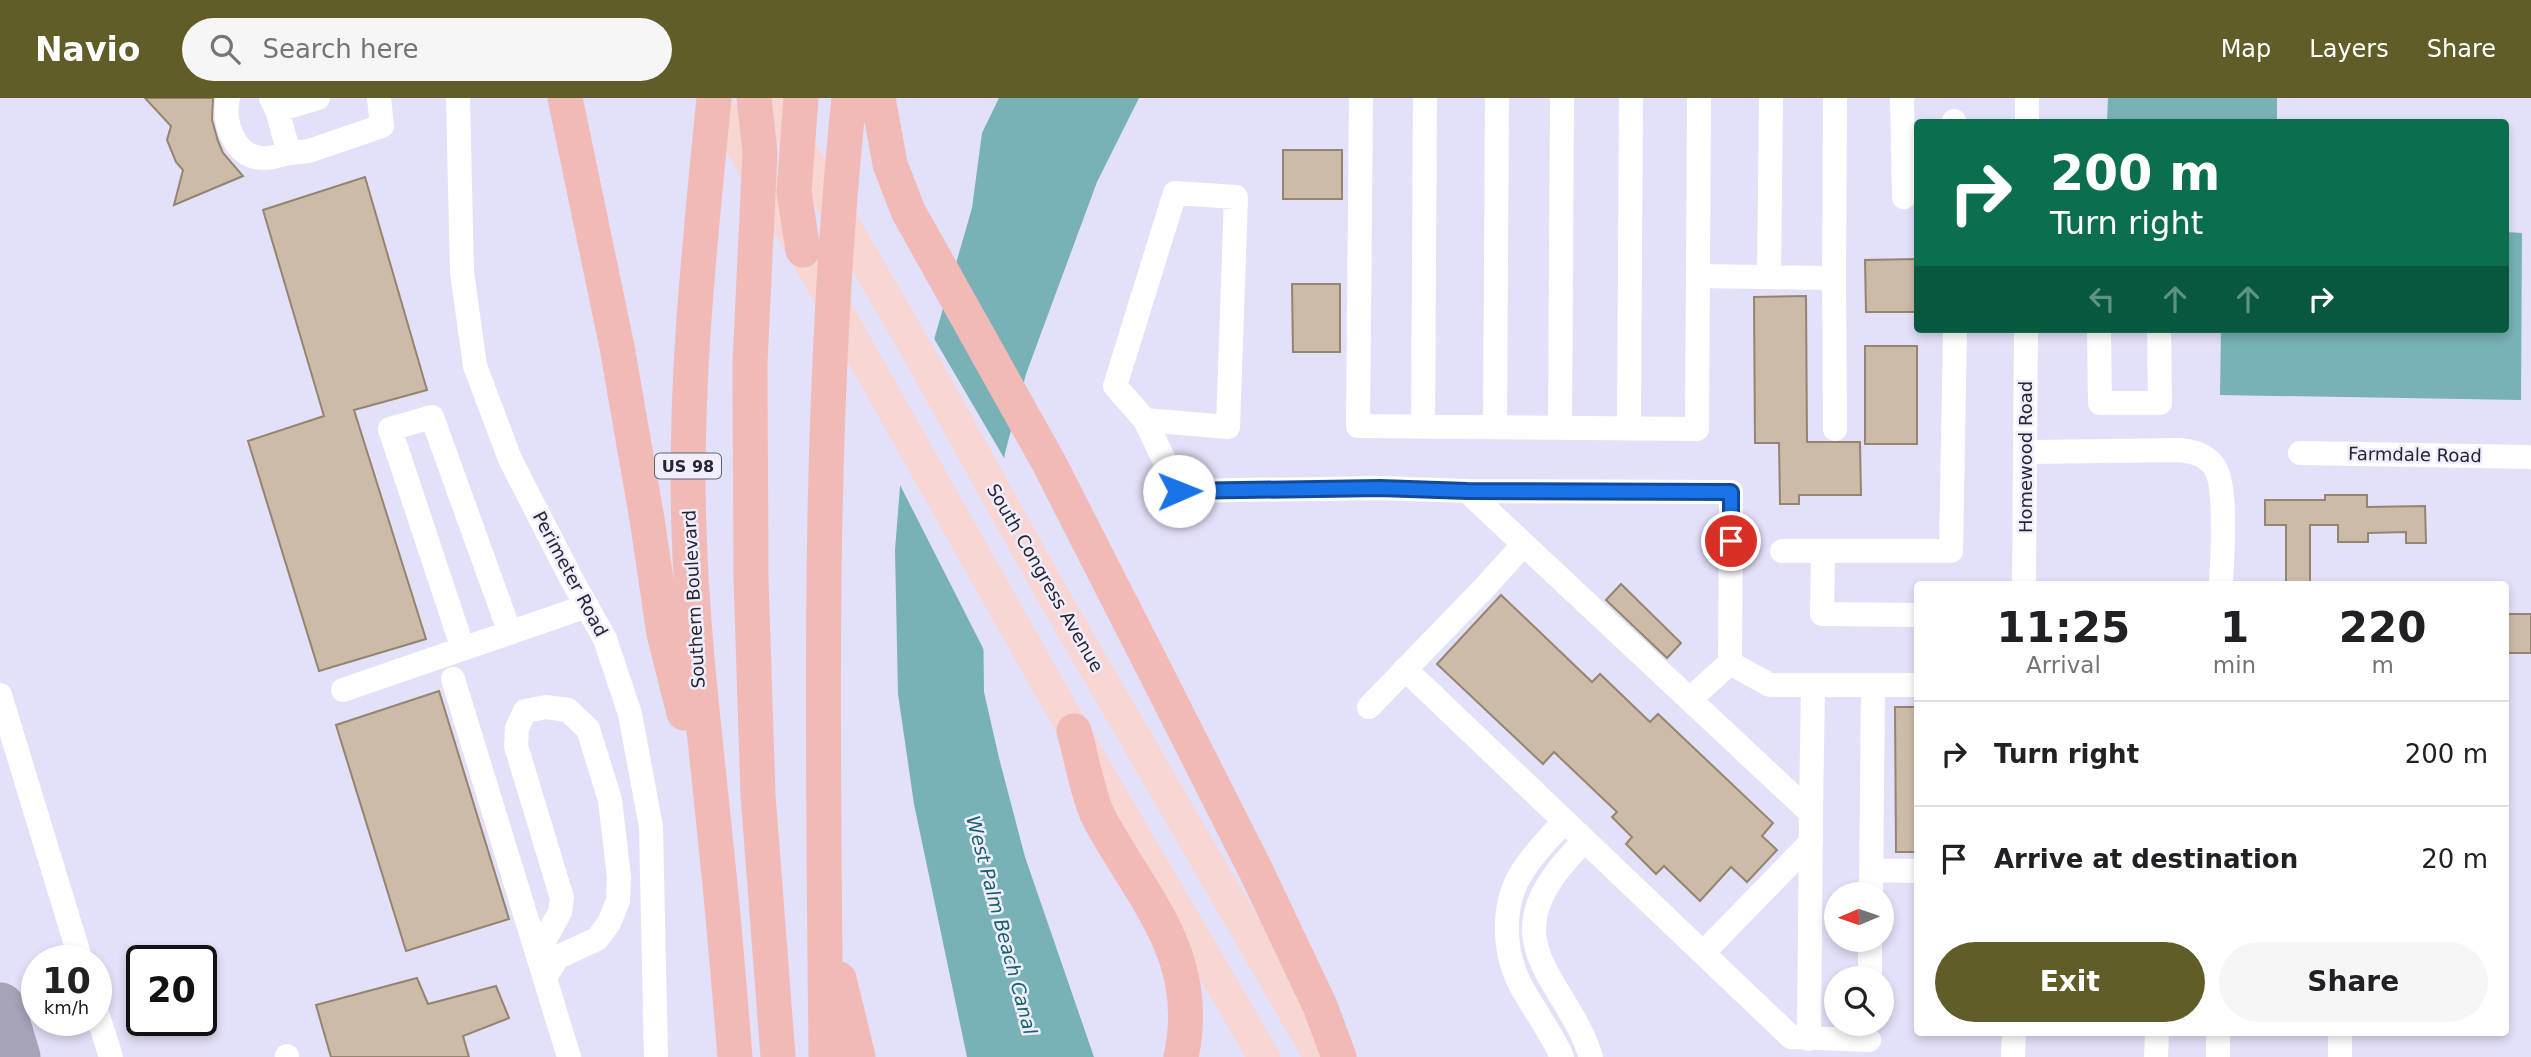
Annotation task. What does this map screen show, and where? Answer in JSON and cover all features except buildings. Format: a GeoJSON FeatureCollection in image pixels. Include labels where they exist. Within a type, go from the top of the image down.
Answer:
{"type":"FeatureCollection","features":[{"type":"Feature","properties":{"kind":"highway"},"geometry":{"type":"LineString","coordinates":[[565,98],[619,359],[664,634],[715,834]]}},
{"type":"Feature","properties":{"kind":"highway","name":"Southern Boulevard"},"geometry":{"type":"LineString","coordinates":[[713,98],[693,323],[688,473],[689,541],[696,663],[735,1057]]}},
{"type":"Feature","properties":{"kind":"highway"},"geometry":{"type":"LineString","coordinates":[[754,98],[760,152],[750,363],[751,579],[758,795],[778,1057]]}},
{"type":"Feature","properties":{"kind":"highway"},"geometry":{"type":"LineString","coordinates":[[801,98],[794,173],[795,202],[806,255]]}},
{"type":"Feature","properties":{"kind":"highway"},"geometry":{"type":"LineString","coordinates":[[825,1057],[826,492],[834,275],[849,98]]}},
{"type":"Feature","properties":{"kind":"highway"},"geometry":{"type":"LineString","coordinates":[[878,98],[885,146],[908,211],[1037,442],[1256,871],[1320,1006],[1339,1057]]}},
{"type":"Feature","properties":{"kind":"highway"},"geometry":{"type":"LineString","coordinates":[[1074,730],[1097,814],[1156,915],[1180,966],[1186,1009],[1181,1057]]}},
{"type":"Feature","properties":{"kind":"highway"},"geometry":{"type":"LineString","coordinates":[[825,918],[859,1057]]}},
{"type":"Feature","properties":{"kind":"main road"},"geometry":{"type":"LineString","coordinates":[[713,98],[806,255],[1074,730],[1264,1057]]}},
{"type":"Feature","properties":{"kind":"main road","name":"South Congress Avenue"},"geometry":{"type":"LineString","coordinates":[[771,98],[911,340],[1050,590],[1320,1057]]}},
{"type":"Feature","properties":{"kind":"street"},"geometry":{"type":"LineString","coordinates":[[228,98],[228,124],[235,141],[246,154],[262,158],[309,151],[382,126],[379,98]]}},
{"type":"Feature","properties":{"kind":"street"},"geometry":{"type":"LineString","coordinates":[[289,153],[274,104],[318,98]]}},
{"type":"Feature","properties":{"kind":"street","name":"Perimeter Road"},"geometry":{"type":"LineString","coordinates":[[458,98],[462,272],[475,366],[510,459],[605,639],[630,714],[651,827],[656,1057]]}},
{"type":"Feature","properties":{"kind":"street"},"geometry":{"type":"LineString","coordinates":[[1361,98],[1359,426],[1629,429],[1697,429],[1699,98]]}},
{"type":"Feature","properties":{"kind":"street"},"geometry":{"type":"LineString","coordinates":[[1423,427],[1425,98]]}},
{"type":"Feature","properties":{"kind":"street"},"geometry":{"type":"LineString","coordinates":[[1495,427],[1497,98]]}},
{"type":"Feature","properties":{"kind":"street"},"geometry":{"type":"LineString","coordinates":[[1560,428],[1562,98]]}},
{"type":"Feature","properties":{"kind":"street"},"geometry":{"type":"LineString","coordinates":[[1629,429],[1631,98]]}},
{"type":"Feature","properties":{"kind":"street"},"geometry":{"type":"LineString","coordinates":[[1769,277],[1771,98]]}},
{"type":"Feature","properties":{"kind":"street"},"geometry":{"type":"LineString","coordinates":[[1835,98],[1835,429]]}},
{"type":"Feature","properties":{"kind":"street"},"geometry":{"type":"LineString","coordinates":[[1902,98],[1904,197]]}},
{"type":"Feature","properties":{"kind":"street"},"geometry":{"type":"LineString","coordinates":[[2027,98],[2027,119]]}},
{"type":"Feature","properties":{"kind":"street"},"geometry":{"type":"LineString","coordinates":[[1144,420],[1228,427],[1236,197],[1175,194],[1115,386],[1144,420],[1179,491],[1380,488],[1731,492],[1730,663],[1690,699]]}},
{"type":"Feature","properties":{"kind":"street"},"geometry":{"type":"LineString","coordinates":[[1698,276],[1833,278]]}},
{"type":"Feature","properties":{"kind":"street"},"geometry":{"type":"LineString","coordinates":[[1782,551],[1951,551],[1955,333]]}},
{"type":"Feature","properties":{"kind":"street","name":"Homewood Road"},"geometry":{"type":"LineString","coordinates":[[2024,581],[2026,333]]}},
{"type":"Feature","properties":{"kind":"street"},"geometry":{"type":"LineString","coordinates":[[2099,333],[2100,403],[2160,403],[2159,333]]}},
{"type":"Feature","properties":{"kind":"street"},"geometry":{"type":"LineString","coordinates":[[463,649],[390,429],[432,417],[510,633]]}},
{"type":"Feature","properties":{"kind":"street"},"geometry":{"type":"LineString","coordinates":[[2026,452],[2180,450],[2200,453],[2214,466],[2222,487],[2221,581]]}},
{"type":"Feature","properties":{"kind":"street","name":"Farmdale Road"},"geometry":{"type":"LineString","coordinates":[[2300,453],[2531,457]]}},
{"type":"Feature","properties":{"kind":"street"},"geometry":{"type":"LineString","coordinates":[[1467,491],[1811,813]]}},
{"type":"Feature","properties":{"kind":"street"},"geometry":{"type":"LineString","coordinates":[[1369,707],[1523,545]]}},
{"type":"Feature","properties":{"kind":"street"},"geometry":{"type":"LineString","coordinates":[[1823,551],[1822,614],[1914,615]]}},
{"type":"Feature","properties":{"kind":"street"},"geometry":{"type":"LineString","coordinates":[[343,690],[587,607]]}},
{"type":"Feature","properties":{"kind":"street"},"geometry":{"type":"LineString","coordinates":[[1730,663],[1770,685],[1914,685]]}},
{"type":"Feature","properties":{"kind":"street"},"geometry":{"type":"LineString","coordinates":[[1405,670],[1791,1037],[1869,1040]]}},
{"type":"Feature","properties":{"kind":"street"},"geometry":{"type":"LineString","coordinates":[[453,679],[569,1057]]}},
{"type":"Feature","properties":{"kind":"street"},"geometry":{"type":"LineString","coordinates":[[1809,1039],[1813,685]]}},
{"type":"Feature","properties":{"kind":"street"},"geometry":{"type":"LineString","coordinates":[[1873,685],[1871,882],[1914,872]]}},
{"type":"Feature","properties":{"kind":"street"},"geometry":{"type":"LineString","coordinates":[[0,695],[76,945]]}},
{"type":"Feature","properties":{"kind":"street"},"geometry":{"type":"LineString","coordinates":[[546,707],[568,710],[588,729],[610,800],[619,877],[618,901],[609,923],[597,939],[541,965],[560,912],[562,898],[516,746],[517,728],[525,711],[546,707]]}},
{"type":"Feature","properties":{"kind":"street"},"geometry":{"type":"LineString","coordinates":[[1562,1057],[1510,961],[1507,938],[1512,895],[1521,874],[1564,822]]}},
{"type":"Feature","properties":{"kind":"street"},"geometry":{"type":"LineString","coordinates":[[1584,841],[1554,875],[1539,902],[1535,945],[1543,968],[1581,1032],[1591,1057]]}},
{"type":"Feature","properties":{"kind":"street"},"geometry":{"type":"LineString","coordinates":[[1703,953],[1811,842]]}},
{"type":"Feature","properties":{"kind":"street"},"geometry":{"type":"LineString","coordinates":[[1512,895],[1539,902]]}},
{"type":"Feature","properties":{"kind":"street"},"geometry":{"type":"LineString","coordinates":[[1531,1003],[1555,988]]}},
{"type":"Feature","properties":{"kind":"street"},"geometry":{"type":"LineString","coordinates":[[104,1036],[111,1057]]}},
{"type":"Feature","properties":{"kind":"street"},"geometry":{"type":"LineString","coordinates":[[2014,1036],[2014,1057]]}},
{"type":"Feature","properties":{"kind":"street"},"geometry":{"type":"LineString","coordinates":[[2156,1057],[2157,1036]]}},
{"type":"Feature","properties":{"kind":"street"},"geometry":{"type":"LineString","coordinates":[[2218,1036],[2218,1057]]}},
{"type":"Feature","properties":{"kind":"street"},"geometry":{"type":"LineString","coordinates":[[2340,1036],[2340,1057]]}},
{"type":"Feature","properties":{"kind":"water","name":"West Palm Beach Canal"},"geometry":{"type":"Polygon","coordinates":[[[999,98],[1139,98],[1097,182],[1026,374],[1005,453],[983,611],[984,692],[999,758],[1025,857],[1094,1057],[967,1057],[914,804],[898,694],[895,550],[900,487],[916,402],[972,208],[982,133],[999,98]]]}},
{"type":"Feature","properties":{"kind":"water"},"geometry":{"type":"Polygon","coordinates":[[[2108,98],[2277,98],[2277,119],[2107,119],[2108,98]]]}},
{"type":"Feature","properties":{"kind":"water"},"geometry":{"type":"Polygon","coordinates":[[[2509,232],[2522,233],[2521,400],[2220,395],[2221,333],[2509,333],[2509,232]]]}},
{"type":"Feature","properties":{"kind":"pier"},"geometry":{"type":"Polygon","coordinates":[[[932,335],[1007,463],[986,612],[987,656],[898,481],[912,401],[932,335]]]}},
{"type":"Feature","properties":{"kind":"taxiway"},"geometry":{"type":"LineString","coordinates":[[0,1008],[15,1057]]}},
{"type":"Feature","properties":{"kind":"route"},"geometry":{"type":"LineString","coordinates":[[1179,491],[1380,488],[1731,492],[1731,541]]}}]}
